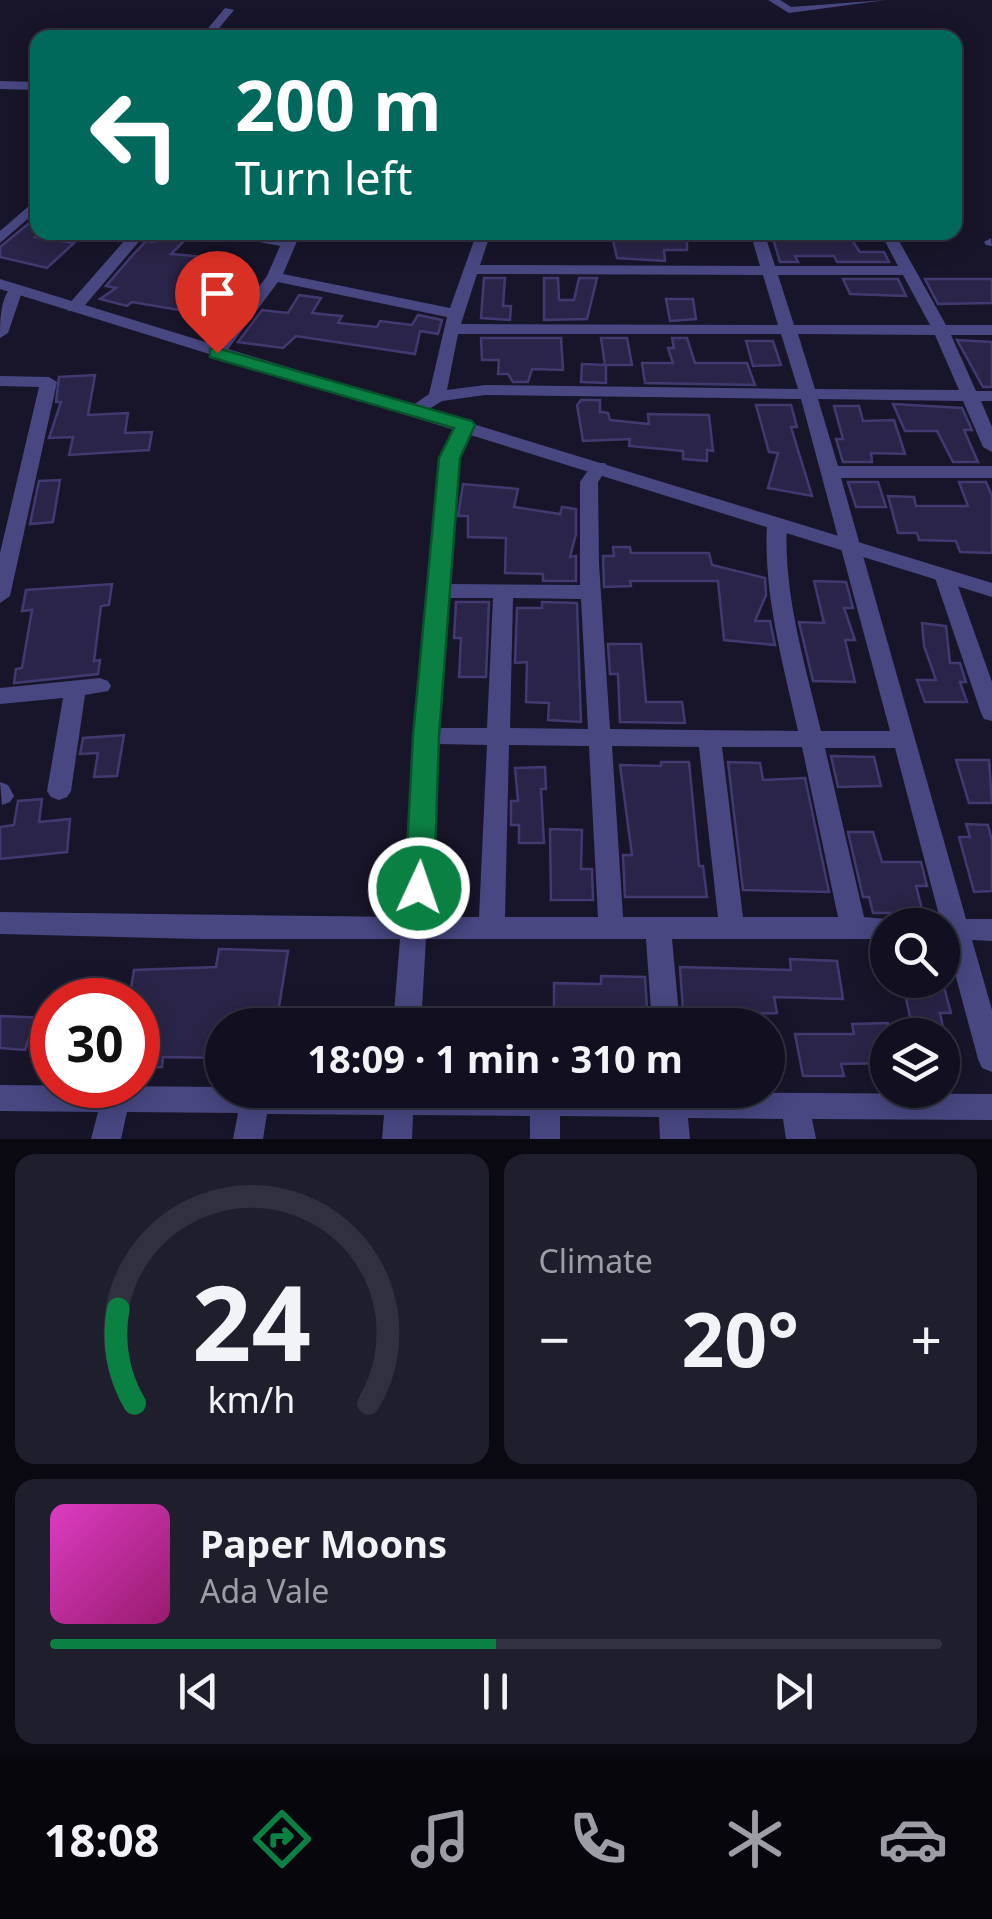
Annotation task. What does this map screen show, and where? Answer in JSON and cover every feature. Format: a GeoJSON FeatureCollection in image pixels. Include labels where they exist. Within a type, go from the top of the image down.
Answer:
{"type":"FeatureCollection","features":[{"type":"Feature","properties":{"kind":"street"},"geometry":{"type":"LineString","coordinates":[[773,0],[785,10],[793,10],[881,0]]}},
{"type":"Feature","properties":{"kind":"street"},"geometry":{"type":"LineString","coordinates":[[212,30],[229,10]]}},
{"type":"Feature","properties":{"kind":"street"},"geometry":{"type":"LineString","coordinates":[[0,85],[30,86]]}},
{"type":"Feature","properties":{"kind":"street"},"geometry":{"type":"LineString","coordinates":[[0,239],[30,210]]}},
{"type":"Feature","properties":{"kind":"street"},"geometry":{"type":"LineString","coordinates":[[74,308],[133,240]]}},
{"type":"Feature","properties":{"kind":"street"},"geometry":{"type":"LineString","coordinates":[[217,353],[274,277],[291,240]]}},
{"type":"Feature","properties":{"kind":"street"},"geometry":{"type":"LineString","coordinates":[[437,396],[454,321],[481,240]]}},
{"type":"Feature","properties":{"kind":"street"},"geometry":{"type":"LineString","coordinates":[[759,240],[809,396],[906,740],[945,908]]}},
{"type":"Feature","properties":{"kind":"street"},"geometry":{"type":"LineString","coordinates":[[892,240],[941,330],[992,447]]}},
{"type":"Feature","properties":{"kind":"street"},"geometry":{"type":"LineString","coordinates":[[472,269],[910,271]]}},
{"type":"Feature","properties":{"kind":"street"},"geometry":{"type":"LineString","coordinates":[[274,277],[454,321],[992,330]]}},
{"type":"Feature","properties":{"kind":"street"},"geometry":{"type":"LineString","coordinates":[[0,333],[7,286],[992,590]]}},
{"type":"Feature","properties":{"kind":"street"},"geometry":{"type":"LineString","coordinates":[[0,381],[48,382],[0,596]]}},
{"type":"Feature","properties":{"kind":"street"},"geometry":{"type":"LineString","coordinates":[[414,410],[437,396],[484,390],[992,396]]}},
{"type":"Feature","properties":{"kind":"street"},"geometry":{"type":"LineString","coordinates":[[409,1008],[437,590],[450,458],[465,425]]}},
{"type":"Feature","properties":{"kind":"street"},"geometry":{"type":"LineString","coordinates":[[599,467],[589,482],[590,592],[612,926]]}},
{"type":"Feature","properties":{"kind":"street"},"geometry":{"type":"LineString","coordinates":[[830,472],[992,472]]}},
{"type":"Feature","properties":{"kind":"street"},"geometry":{"type":"LineString","coordinates":[[778,524],[774,557],[853,928]]}},
{"type":"Feature","properties":{"kind":"street"},"geometry":{"type":"LineString","coordinates":[[944,576],[992,713]]}},
{"type":"Feature","properties":{"kind":"street"},"geometry":{"type":"LineString","coordinates":[[437,590],[590,592]]}},
{"type":"Feature","properties":{"kind":"street"},"geometry":{"type":"LineString","coordinates":[[492,926],[503,591]]}},
{"type":"Feature","properties":{"kind":"street"},"geometry":{"type":"LineString","coordinates":[[0,696],[100,686]]}},
{"type":"Feature","properties":{"kind":"street"},"geometry":{"type":"LineString","coordinates":[[59,790],[75,689]]}},
{"type":"Feature","properties":{"kind":"street"},"geometry":{"type":"LineString","coordinates":[[426,736],[906,740]]}},
{"type":"Feature","properties":{"kind":"street"},"geometry":{"type":"LineString","coordinates":[[709,738],[732,929]]}},
{"type":"Feature","properties":{"kind":"street"},"geometry":{"type":"LineString","coordinates":[[0,922],[199,928],[870,928]]}},
{"type":"Feature","properties":{"kind":"street"},"geometry":{"type":"LineString","coordinates":[[658,928],[665,1008]]}},
{"type":"Feature","properties":{"kind":"street"},"geometry":{"type":"LineString","coordinates":[[960,929],[992,930]]}},
{"type":"Feature","properties":{"kind":"street"},"geometry":{"type":"LineString","coordinates":[[960,960],[992,1059]]}},
{"type":"Feature","properties":{"kind":"street"},"geometry":{"type":"LineString","coordinates":[[0,1098],[30,1098]]}},
{"type":"Feature","properties":{"kind":"street"},"geometry":{"type":"LineString","coordinates":[[160,1099],[205,1099]]}},
{"type":"Feature","properties":{"kind":"street"},"geometry":{"type":"LineString","coordinates":[[785,1105],[992,1107]]}},
{"type":"Feature","properties":{"kind":"street"},"geometry":{"type":"LineString","coordinates":[[795,1106],[801,1139]]}},
{"type":"Feature","properties":{"kind":"street"},"geometry":{"type":"LineString","coordinates":[[106,1139],[114,1108]]}},
{"type":"Feature","properties":{"kind":"street"},"geometry":{"type":"LineString","coordinates":[[248,1139],[253,1108]]}},
{"type":"Feature","properties":{"kind":"street"},"geometry":{"type":"LineString","coordinates":[[397,1139],[399,1108]]}},
{"type":"Feature","properties":{"kind":"street"},"geometry":{"type":"LineString","coordinates":[[544,1108],[546,1139]]}},
{"type":"Feature","properties":{"kind":"street"},"geometry":{"type":"LineString","coordinates":[[673,1108],[675,1139]]}},
{"type":"Feature","properties":{"kind":"building"},"geometry":{"type":"Polygon","coordinates":[[[28,224],[30,240],[74,243],[47,268],[0,257],[0,247],[28,224]]]}},
{"type":"Feature","properties":{"kind":"building"},"geometry":{"type":"Polygon","coordinates":[[[185,240],[171,254],[217,258],[189,300],[179,310],[132,302],[127,306],[100,299],[116,288],[106,286],[146,241],[185,240]]]}},
{"type":"Feature","properties":{"kind":"building"},"geometry":{"type":"Polygon","coordinates":[[[613,240],[687,240],[687,250],[664,250],[665,261],[617,258],[613,240]]]}},
{"type":"Feature","properties":{"kind":"building"},"geometry":{"type":"Polygon","coordinates":[[[773,240],[852,240],[860,252],[884,252],[889,262],[837,262],[834,256],[795,256],[798,262],[780,262],[773,240]]]}},
{"type":"Feature","properties":{"kind":"building"},"geometry":{"type":"Polygon","coordinates":[[[484,278],[505,278],[503,306],[511,306],[510,320],[481,318],[484,278]]]}},
{"type":"Feature","properties":{"kind":"building"},"geometry":{"type":"Polygon","coordinates":[[[544,278],[558,278],[559,300],[574,300],[579,278],[597,278],[587,319],[544,320],[544,278]]]}},
{"type":"Feature","properties":{"kind":"building"},"geometry":{"type":"Polygon","coordinates":[[[843,279],[898,279],[906,296],[850,294],[843,279]]]}},
{"type":"Feature","properties":{"kind":"building"},"geometry":{"type":"Polygon","coordinates":[[[925,279],[992,279],[992,303],[938,304],[925,279]]]}},
{"type":"Feature","properties":{"kind":"building"},"geometry":{"type":"Polygon","coordinates":[[[299,295],[321,298],[312,313],[342,316],[338,323],[377,327],[380,321],[412,325],[418,315],[442,320],[438,334],[420,331],[415,354],[296,336],[283,348],[238,342],[262,310],[288,313],[299,295]]]}},
{"type":"Feature","properties":{"kind":"building"},"geometry":{"type":"Polygon","coordinates":[[[666,299],[693,299],[696,319],[670,321],[666,299]]]}},
{"type":"Feature","properties":{"kind":"building"},"geometry":{"type":"Polygon","coordinates":[[[481,338],[561,338],[563,370],[532,369],[528,382],[513,382],[508,374],[498,374],[499,360],[482,360],[481,338]]]}},
{"type":"Feature","properties":{"kind":"building"},"geometry":{"type":"Polygon","coordinates":[[[601,338],[627,338],[632,365],[606,365],[606,383],[581,382],[582,364],[605,365],[601,338]]]}},
{"type":"Feature","properties":{"kind":"building"},"geometry":{"type":"Polygon","coordinates":[[[672,338],[687,338],[695,363],[747,363],[755,385],[645,383],[642,363],[673,363],[668,348],[674,348],[672,338]]]}},
{"type":"Feature","properties":{"kind":"building"},"geometry":{"type":"Polygon","coordinates":[[[957,340],[992,342],[992,387],[983,387],[957,340]]]}},
{"type":"Feature","properties":{"kind":"building"},"geometry":{"type":"Polygon","coordinates":[[[746,341],[773,341],[781,365],[753,366],[746,341]]]}},
{"type":"Feature","properties":{"kind":"building"},"geometry":{"type":"Polygon","coordinates":[[[95,375],[88,415],[128,413],[125,433],[152,432],[149,450],[69,455],[73,437],[49,438],[61,402],[56,402],[59,377],[95,375]]]}},
{"type":"Feature","properties":{"kind":"building"},"geometry":{"type":"Polygon","coordinates":[[[581,400],[600,400],[600,412],[608,413],[610,420],[649,424],[648,414],[709,415],[713,451],[707,450],[707,461],[683,459],[683,451],[629,446],[630,439],[583,441],[577,405],[581,400]]]}},
{"type":"Feature","properties":{"kind":"building"},"geometry":{"type":"Polygon","coordinates":[[[893,404],[962,408],[972,430],[964,430],[978,462],[953,462],[937,431],[905,431],[893,404]]]}},
{"type":"Feature","properties":{"kind":"building"},"geometry":{"type":"Polygon","coordinates":[[[756,405],[791,405],[797,427],[791,427],[812,496],[768,488],[778,453],[769,452],[756,405]]]}},
{"type":"Feature","properties":{"kind":"building"},"geometry":{"type":"Polygon","coordinates":[[[834,406],[859,406],[863,421],[894,420],[905,454],[871,453],[872,462],[843,462],[836,439],[843,439],[834,406]]]}},
{"type":"Feature","properties":{"kind":"building"},"geometry":{"type":"Polygon","coordinates":[[[60,480],[53,522],[30,524],[39,481],[60,480]]]}},
{"type":"Feature","properties":{"kind":"building"},"geometry":{"type":"Polygon","coordinates":[[[848,482],[878,482],[886,507],[856,507],[848,482]]]}},
{"type":"Feature","properties":{"kind":"building"},"geometry":{"type":"Polygon","coordinates":[[[959,482],[986,482],[992,496],[992,553],[960,552],[956,541],[919,540],[917,533],[898,533],[888,496],[914,497],[916,506],[968,506],[959,482]]]}},
{"type":"Feature","properties":{"kind":"building"},"geometry":{"type":"Polygon","coordinates":[[[463,484],[518,489],[514,507],[560,514],[562,507],[576,509],[576,534],[570,557],[576,556],[576,581],[543,581],[543,574],[505,573],[506,538],[468,537],[468,516],[458,516],[463,484]]]}},
{"type":"Feature","properties":{"kind":"building"},"geometry":{"type":"Polygon","coordinates":[[[613,547],[630,547],[631,553],[709,553],[712,565],[765,578],[766,595],[755,621],[770,621],[775,645],[724,640],[718,581],[630,581],[631,586],[604,587],[603,556],[614,556],[613,547]]]}},
{"type":"Feature","properties":{"kind":"building"},"geometry":{"type":"Polygon","coordinates":[[[814,581],[846,582],[853,608],[844,608],[855,640],[845,640],[855,682],[813,681],[799,622],[824,623],[814,581]]]}},
{"type":"Feature","properties":{"kind":"building"},"geometry":{"type":"Polygon","coordinates":[[[112,584],[109,605],[101,606],[94,661],[100,660],[98,674],[14,683],[16,669],[22,668],[32,610],[22,611],[26,590],[112,584]]]}},
{"type":"Feature","properties":{"kind":"building"},"geometry":{"type":"Polygon","coordinates":[[[456,602],[489,602],[486,677],[459,677],[461,638],[454,638],[456,602]]]}},
{"type":"Feature","properties":{"kind":"building"},"geometry":{"type":"Polygon","coordinates":[[[542,602],[577,603],[581,722],[548,720],[549,703],[526,702],[527,662],[515,663],[517,608],[542,608],[542,602]]]}},
{"type":"Feature","properties":{"kind":"building"},"geometry":{"type":"Polygon","coordinates":[[[922,623],[946,626],[950,663],[960,663],[966,682],[960,682],[967,702],[925,702],[917,680],[936,680],[924,646],[922,623]]]}},
{"type":"Feature","properties":{"kind":"building"},"geometry":{"type":"Polygon","coordinates":[[[608,644],[641,644],[646,702],[682,702],[685,723],[620,722],[618,674],[610,674],[608,644]]]}},
{"type":"Feature","properties":{"kind":"building"},"geometry":{"type":"Polygon","coordinates":[[[124,735],[117,776],[94,777],[98,753],[80,754],[83,738],[124,735]]]}},
{"type":"Feature","properties":{"kind":"building"},"geometry":{"type":"Polygon","coordinates":[[[831,756],[874,757],[881,786],[838,787],[831,756]]]}},
{"type":"Feature","properties":{"kind":"building"},"geometry":{"type":"Polygon","coordinates":[[[956,760],[989,760],[992,803],[969,803],[956,760]]]}},
{"type":"Feature","properties":{"kind":"building"},"geometry":{"type":"Polygon","coordinates":[[[661,762],[689,762],[699,866],[703,866],[707,897],[625,897],[623,855],[632,855],[620,765],[661,766],[661,762]]]}},
{"type":"Feature","properties":{"kind":"building"},"geometry":{"type":"Polygon","coordinates":[[[728,762],[760,763],[763,780],[805,778],[829,892],[743,890],[728,762]]]}},
{"type":"Feature","properties":{"kind":"building"},"geometry":{"type":"Polygon","coordinates":[[[545,767],[546,789],[541,789],[544,843],[519,843],[519,825],[511,825],[511,801],[518,801],[515,768],[545,767]]]}},
{"type":"Feature","properties":{"kind":"building"},"geometry":{"type":"Polygon","coordinates":[[[42,799],[39,822],[70,819],[67,852],[0,859],[0,827],[14,825],[18,801],[42,799]]]}},
{"type":"Feature","properties":{"kind":"building"},"geometry":{"type":"Polygon","coordinates":[[[966,824],[988,825],[992,841],[992,891],[974,892],[959,837],[970,837],[966,824]]]}},
{"type":"Feature","properties":{"kind":"building"},"geometry":{"type":"Polygon","coordinates":[[[550,829],[582,830],[581,869],[592,869],[593,900],[551,900],[550,829]]]}},
{"type":"Feature","properties":{"kind":"building"},"geometry":{"type":"Polygon","coordinates":[[[848,832],[873,832],[882,862],[921,862],[927,886],[916,886],[922,908],[872,908],[869,897],[863,897],[848,832]]]}},
{"type":"Feature","properties":{"kind":"building"},"geometry":{"type":"Polygon","coordinates":[[[463,879],[462,913],[433,913],[434,880],[463,879]]]}},
{"type":"Feature","properties":{"kind":"building"},"geometry":{"type":"Polygon","coordinates":[[[219,949],[288,951],[279,1008],[205,1008],[205,1058],[163,1057],[160,1067],[160,978],[133,978],[134,970],[216,967],[219,949]]]}},
{"type":"Feature","properties":{"kind":"building"},"geometry":{"type":"Polygon","coordinates":[[[790,959],[837,961],[843,999],[774,997],[776,1008],[683,1008],[680,967],[791,970],[790,959]]]}},
{"type":"Feature","properties":{"kind":"building"},"geometry":{"type":"Polygon","coordinates":[[[601,976],[645,977],[647,1008],[554,1008],[554,983],[601,984],[601,976]]]}},
{"type":"Feature","properties":{"kind":"building"},"geometry":{"type":"Polygon","coordinates":[[[906,998],[947,998],[951,1013],[940,1013],[941,1018],[910,1018],[906,998]]]}},
{"type":"Feature","properties":{"kind":"building"},"geometry":{"type":"Polygon","coordinates":[[[0,1016],[30,1017],[30,1038],[25,1050],[0,1048],[0,1016]]]}},
{"type":"Feature","properties":{"kind":"building"},"geometry":{"type":"Polygon","coordinates":[[[852,1024],[870,1024],[870,1063],[841,1064],[844,1076],[803,1076],[795,1034],[854,1034],[852,1024]]]}},
{"type":"Feature","properties":{"kind":"route"},"geometry":{"type":"LineString","coordinates":[[217,353],[465,425],[450,458],[426,736],[419,888]]}}]}
